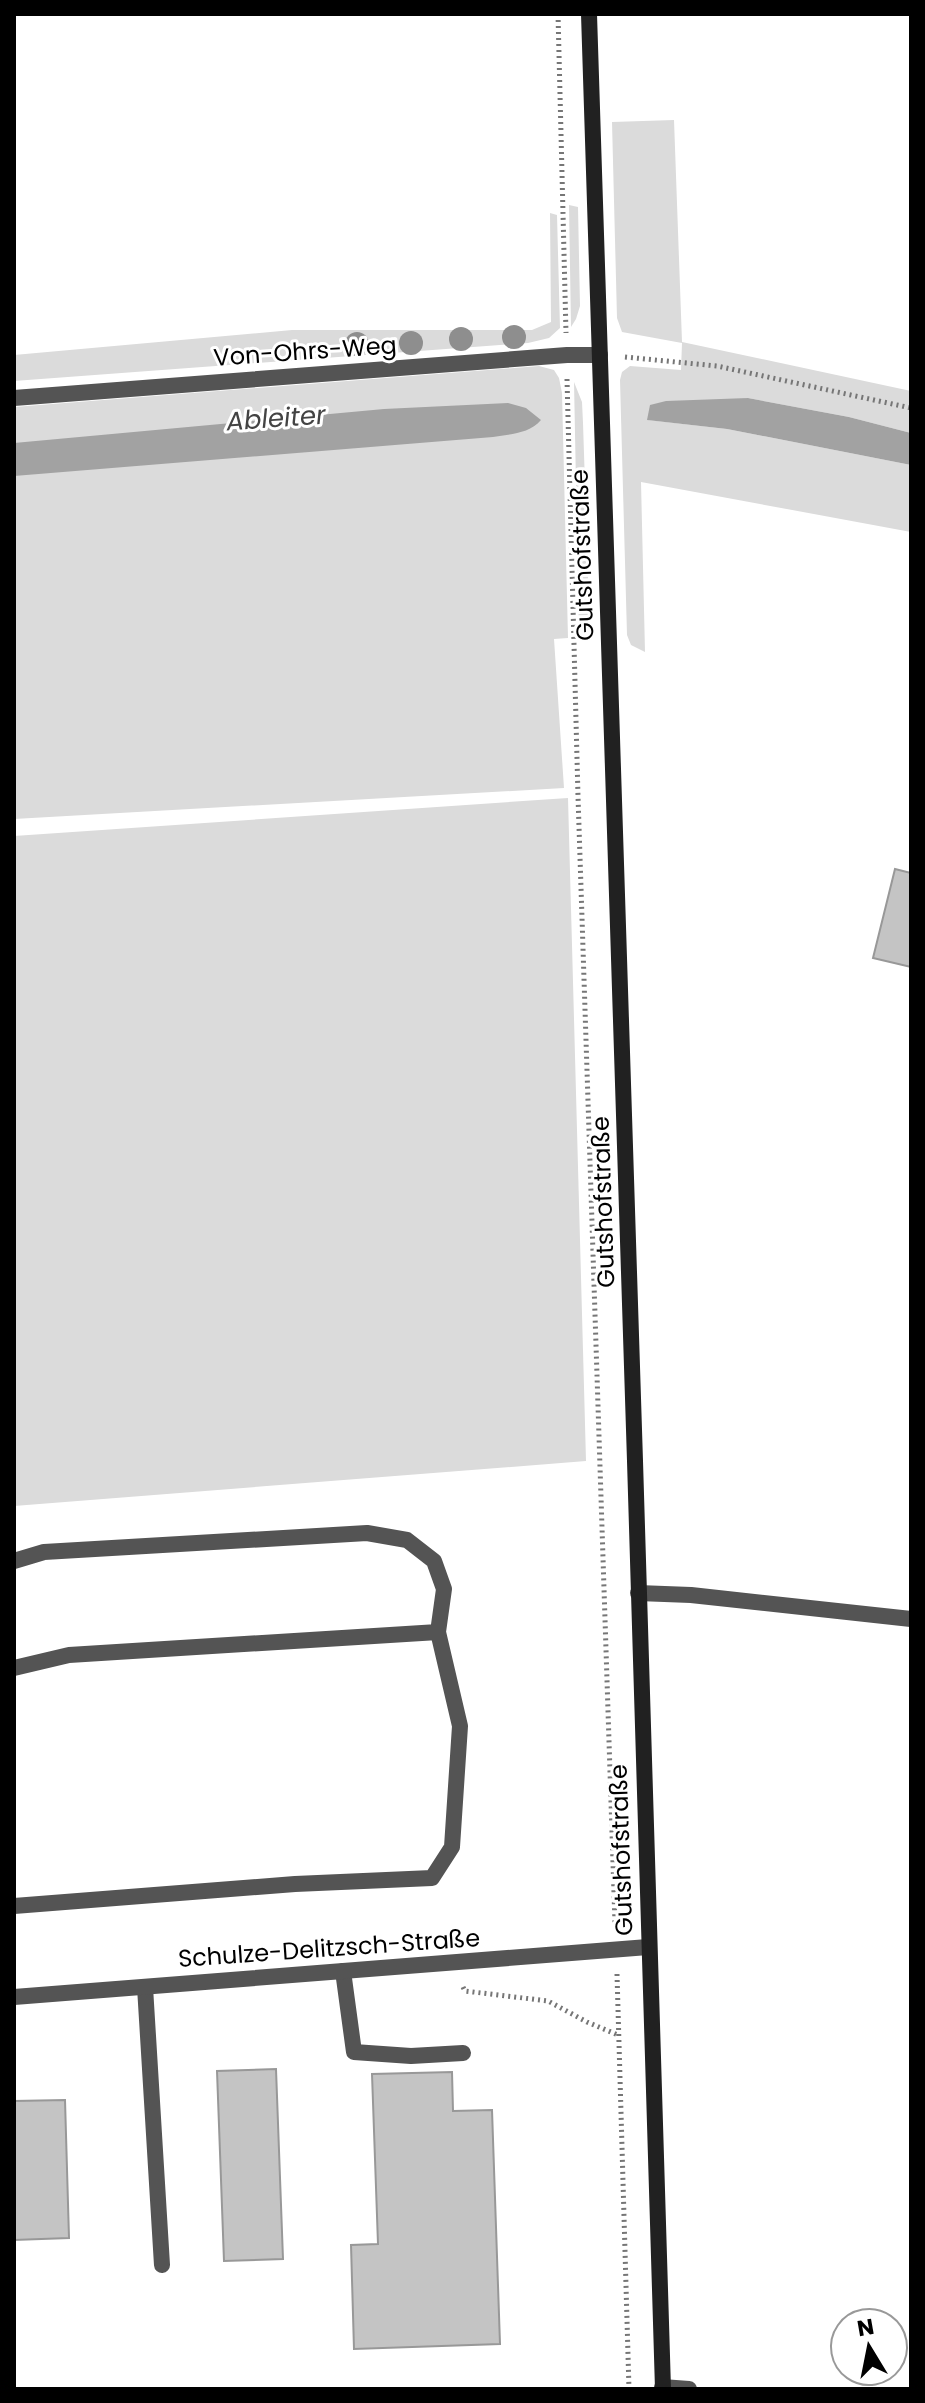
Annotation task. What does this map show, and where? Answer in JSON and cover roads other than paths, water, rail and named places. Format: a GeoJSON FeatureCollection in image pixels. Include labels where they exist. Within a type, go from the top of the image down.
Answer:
{"type":"FeatureCollection","features":[{"type":"Feature","properties":{"kind":"street","name":"Gutshofstraße"},"geometry":{"type":"LineString","coordinates":[[589,14],[662,2388]]}},
{"type":"Feature","properties":{"kind":"street","name":"Von-Ohrs-Weg"},"geometry":{"type":"LineString","coordinates":[[14,398],[567,355],[600,355]]}},
{"type":"Feature","properties":{"kind":"street"},"geometry":{"type":"LineString","coordinates":[[14,1561],[44,1552],[367,1533],[407,1540],[434,1561],[444,1589],[438,1632],[460,1726],[452,1847],[432,1878],[295,1884],[14,1906]]}},
{"type":"Feature","properties":{"kind":"street"},"geometry":{"type":"LineString","coordinates":[[638,1593],[691,1595],[911,1619]]}},
{"type":"Feature","properties":{"kind":"street"},"geometry":{"type":"LineString","coordinates":[[14,1668],[69,1655],[438,1632]]}},
{"type":"Feature","properties":{"kind":"street","name":"Schulze-Delitzsch-Straße"},"geometry":{"type":"LineString","coordinates":[[14,1997],[648,1947]]}},
{"type":"Feature","properties":{"kind":"street"},"geometry":{"type":"LineString","coordinates":[[343,1971],[354,2052],[411,2056],[463,2053]]}},
{"type":"Feature","properties":{"kind":"street"},"geometry":{"type":"LineString","coordinates":[[145,1987],[162,2265]]}},
{"type":"Feature","properties":{"kind":"street"},"geometry":{"type":"LineString","coordinates":[[662,2388],[689,2389]]}},
{"type":"Feature","properties":{"kind":"water label","name":"Ableiter"},"geometry":{"type":"Point","coordinates":[276,418]}}]}
